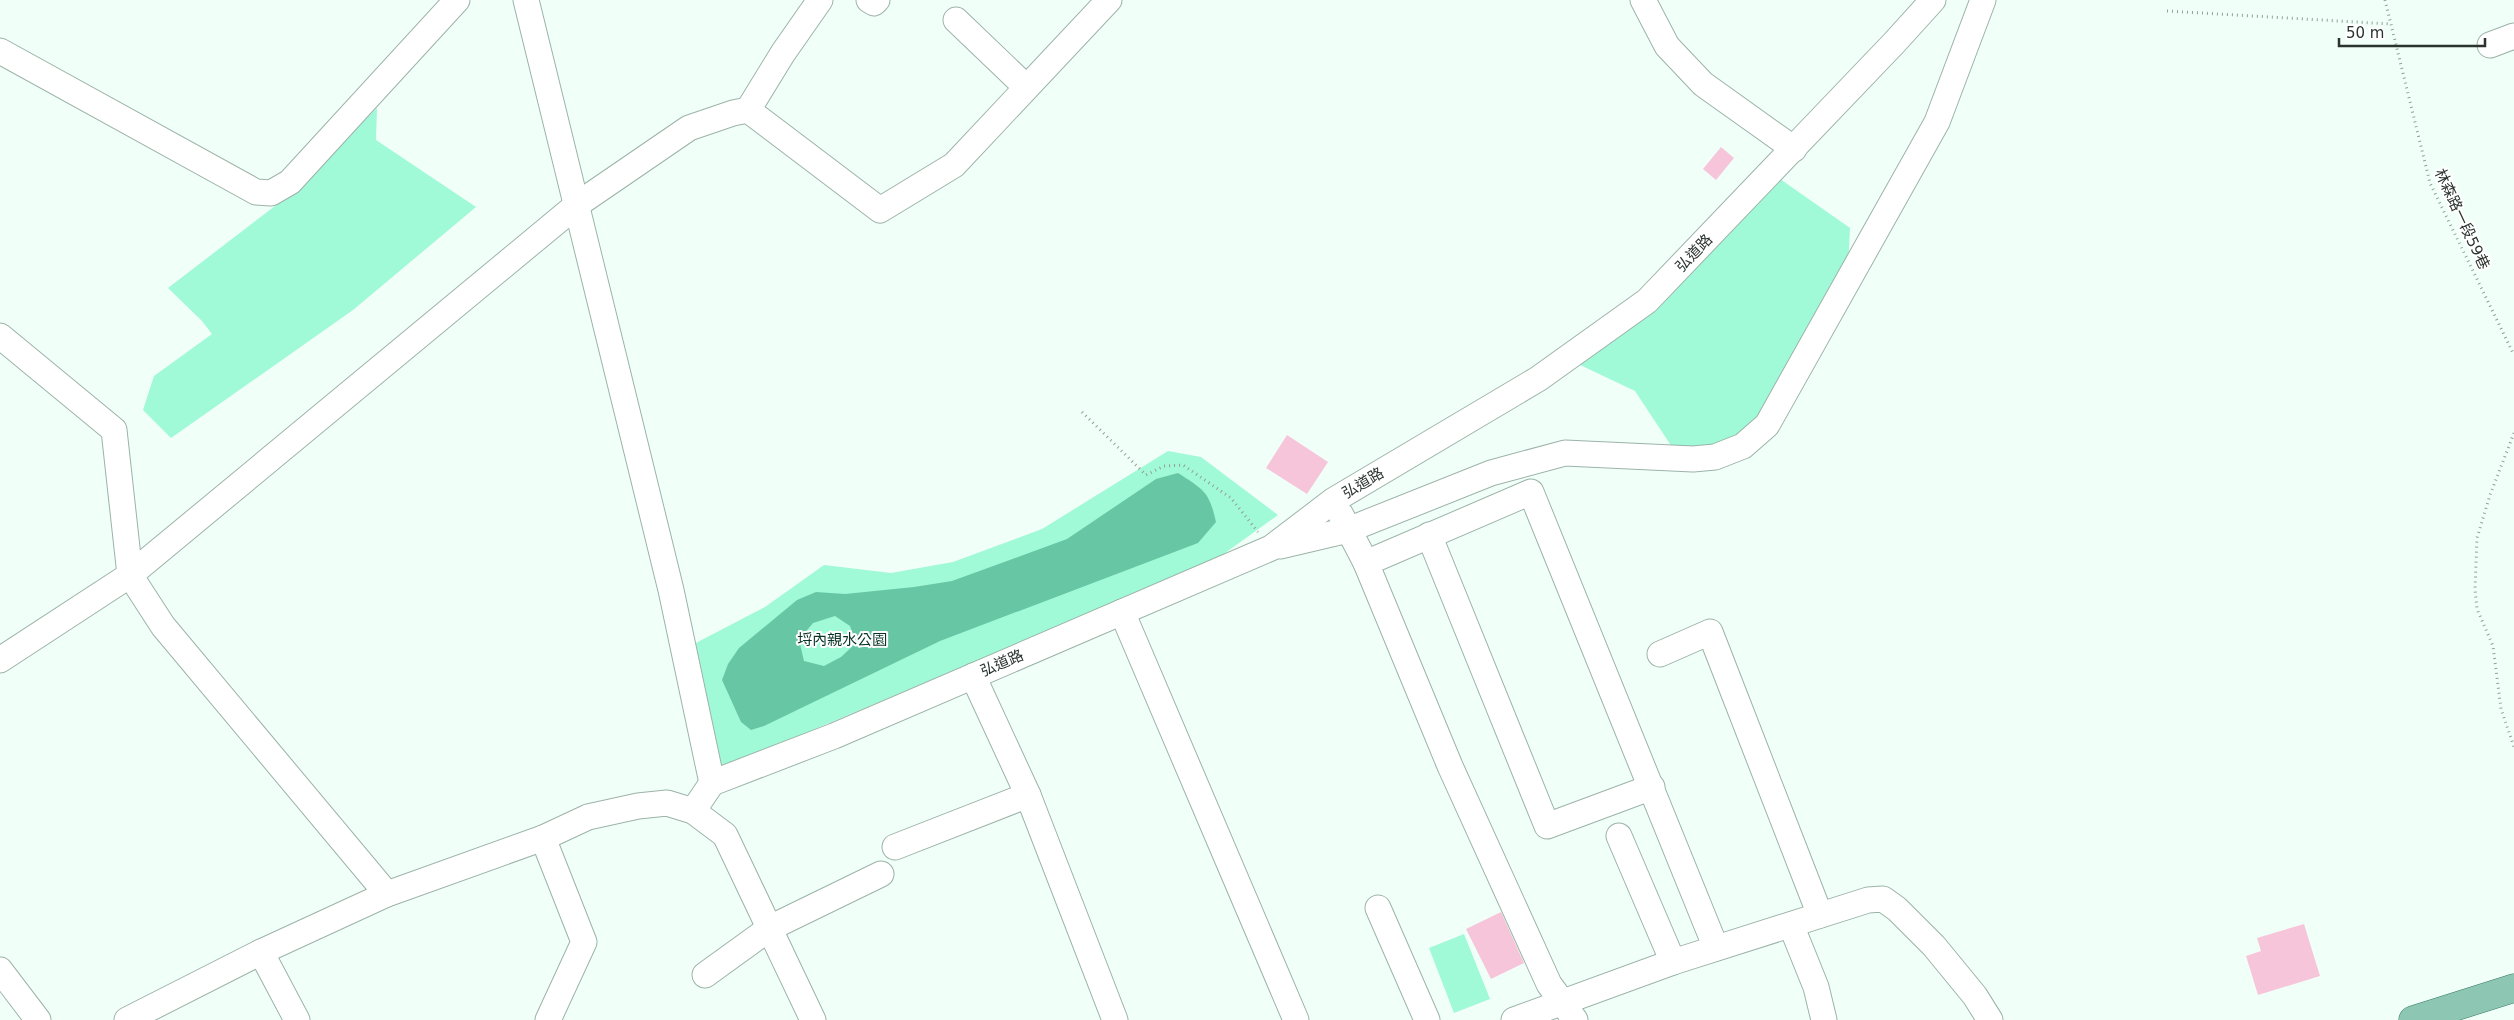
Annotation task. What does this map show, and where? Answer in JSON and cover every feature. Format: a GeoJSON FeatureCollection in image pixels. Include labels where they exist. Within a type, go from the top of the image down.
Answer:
{"type":"FeatureCollection","features":[{"type":"Feature","properties":{"kind":"main road"},"geometry":{"type":"LineString","coordinates":[[2414,1020],[2514,988]]}},
{"type":"Feature","properties":{"kind":"street"},"geometry":{"type":"LineString","coordinates":[[0,51],[256,192],[271,193],[290,182],[457,0]]}},
{"type":"Feature","properties":{"kind":"street"},"geometry":{"type":"LineString","coordinates":[[526,0],[578,204],[671,590],[712,782],[692,811]]}},
{"type":"Feature","properties":{"kind":"street"},"geometry":{"type":"LineString","coordinates":[[748,110],[820,0]]}},
{"type":"Feature","properties":{"kind":"street"},"geometry":{"type":"LineString","coordinates":[[869,0],[874,4],[877,0]]}},
{"type":"Feature","properties":{"kind":"street"},"geometry":{"type":"LineString","coordinates":[[0,660],[130,575],[578,204],[689,128],[733,112],[748,110],[880,210],[954,165],[1109,0]]}},
{"type":"Feature","properties":{"kind":"street"},"geometry":{"type":"LineString","coordinates":[[1643,0],[1667,46],[1703,84],[1794,149]]}},
{"type":"Feature","properties":{"kind":"street","name":"弘道路"},"geometry":{"type":"LineString","coordinates":[[712,782],[834,736],[1271,548],[1334,500],[1538,380],[1647,301],[1794,149],[1933,0]]}},
{"type":"Feature","properties":{"kind":"street"},"geometry":{"type":"LineString","coordinates":[[1271,548],[1348,530],[1491,473],[1565,452],[1693,459],[1714,457],[1743,446],[1767,425],[1937,122],[1983,0]]}},
{"type":"Feature","properties":{"kind":"street"},"geometry":{"type":"LineString","coordinates":[[956,20],[1026,87]]}},
{"type":"Feature","properties":{"kind":"street"},"geometry":{"type":"LineString","coordinates":[[2490,45],[2514,36]]}},
{"type":"Feature","properties":{"kind":"street"},"geometry":{"type":"LineString","coordinates":[[0,336],[114,430],[130,575],[164,626],[387,894]]}},
{"type":"Feature","properties":{"kind":"street"},"geometry":{"type":"LineString","coordinates":[[1366,562],[1531,492],[1716,948]]}},
{"type":"Feature","properties":{"kind":"street"},"geometry":{"type":"LineString","coordinates":[[1334,500],[1366,562],[1454,774],[1549,984],[1569,1012]]}},
{"type":"Feature","properties":{"kind":"street"},"geometry":{"type":"LineString","coordinates":[[1430,535],[1547,826],[1652,787]]}},
{"type":"Feature","properties":{"kind":"street"},"geometry":{"type":"LineString","coordinates":[[1122,612],[1296,1020]]}},
{"type":"Feature","properties":{"kind":"street"},"geometry":{"type":"LineString","coordinates":[[1660,654],[1710,632],[1820,915]]}},
{"type":"Feature","properties":{"kind":"street"},"geometry":{"type":"LineString","coordinates":[[972,676],[1028,795],[1115,1020]]}},
{"type":"Feature","properties":{"kind":"street"},"geometry":{"type":"LineString","coordinates":[[895,847],[1028,795]]}},
{"type":"Feature","properties":{"kind":"street"},"geometry":{"type":"LineString","coordinates":[[127,1020],[261,952],[387,894],[542,838],[588,817],[638,806],[667,803],[692,811],[725,835],[813,1020]]}},
{"type":"Feature","properties":{"kind":"street"},"geometry":{"type":"LineString","coordinates":[[1619,836],[1673,962]]}},
{"type":"Feature","properties":{"kind":"street"},"geometry":{"type":"LineString","coordinates":[[542,838],[584,942],[548,1020]]}},
{"type":"Feature","properties":{"kind":"street"},"geometry":{"type":"LineString","coordinates":[[705,975],[770,928],[881,874]]}},
{"type":"Feature","properties":{"kind":"street"},"geometry":{"type":"LineString","coordinates":[[1514,1020],[1569,1012],[1673,962],[1868,900],[1883,899],[1897,909],[1934,946],[1975,996],[1990,1020]]}},
{"type":"Feature","properties":{"kind":"street"},"geometry":{"type":"LineString","coordinates":[[1378,908],[1427,1020]]}},
{"type":"Feature","properties":{"kind":"street"},"geometry":{"type":"LineString","coordinates":[[1791,924],[1816,987],[1824,1020]]}},
{"type":"Feature","properties":{"kind":"street"},"geometry":{"type":"LineString","coordinates":[[261,952],[297,1020]]}},
{"type":"Feature","properties":{"kind":"street"},"geometry":{"type":"LineString","coordinates":[[0,970],[38,1020]]}},
{"type":"Feature","properties":{"kind":"path","name":"林森路一段59巷"},"geometry":{"type":"LineString","coordinates":[[2385,0],[2430,183],[2514,355]]}},
{"type":"Feature","properties":{"kind":"path"},"geometry":{"type":"LineString","coordinates":[[2167,11],[2390,24]]}},
{"type":"Feature","properties":{"kind":"path"},"geometry":{"type":"LineString","coordinates":[[1082,412],[1146,475],[1164,466],[1183,465],[1231,498],[1271,548]]}},
{"type":"Feature","properties":{"kind":"path"},"geometry":{"type":"LineString","coordinates":[[2514,433],[2490,495],[2477,538],[2476,589],[2477,609],[2493,646],[2501,709],[2514,747]]}},
{"type":"Feature","properties":{"kind":"green space"},"geometry":{"type":"Polygon","coordinates":[[[377,108],[376,140],[476,207],[353,310],[171,438],[143,410],[154,376],[212,334],[202,321],[168,288],[275,206],[377,108]]]}},
{"type":"Feature","properties":{"kind":"green space"},"geometry":{"type":"Polygon","coordinates":[[[1780,179],[1850,228],[1848,268],[1753,432],[1697,450],[1672,447],[1635,391],[1576,363],[1780,179]]]}},
{"type":"Feature","properties":{"kind":"green space","name":"埒內親水公園"},"geometry":{"type":"Polygon","coordinates":[[[1168,451],[1201,457],[1278,515],[1214,561],[720,769],[692,645],[765,607],[824,565],[891,573],[953,562],[1042,529],[1168,451]]]}},
{"type":"Feature","properties":{"kind":"green space"},"geometry":{"type":"Polygon","coordinates":[[[1464,934],[1490,999],[1454,1013],[1429,948],[1464,934]]]}},
{"type":"Feature","properties":{"kind":"shaded area"},"geometry":{"type":"Polygon","coordinates":[[[1178,473],[1200,488],[1208,497],[1216,522],[1198,543],[940,641],[764,726],[751,730],[741,722],[722,680],[728,664],[739,648],[797,600],[816,592],[845,594],[952,581],[1067,539],[1156,479],[1178,473]],[[835,616],[813,623],[799,640],[804,661],[824,666],[841,657],[856,643],[850,626],[835,616]]]}},
{"type":"Feature","properties":{"kind":"building"},"geometry":{"type":"Polygon","coordinates":[[[1721,147],[1734,158],[1716,180],[1703,169],[1721,147]]]}},
{"type":"Feature","properties":{"kind":"building"},"geometry":{"type":"Polygon","coordinates":[[[1287,435],[1328,462],[1307,494],[1266,468],[1287,435]]]}},
{"type":"Feature","properties":{"kind":"building"},"geometry":{"type":"Polygon","coordinates":[[[1501,912],[1524,963],[1491,979],[1466,929],[1501,912]]]}},
{"type":"Feature","properties":{"kind":"building"},"geometry":{"type":"Polygon","coordinates":[[[2304,924],[2320,976],[2258,995],[2246,956],[2261,951],[2257,938],[2304,924]]]}}]}
